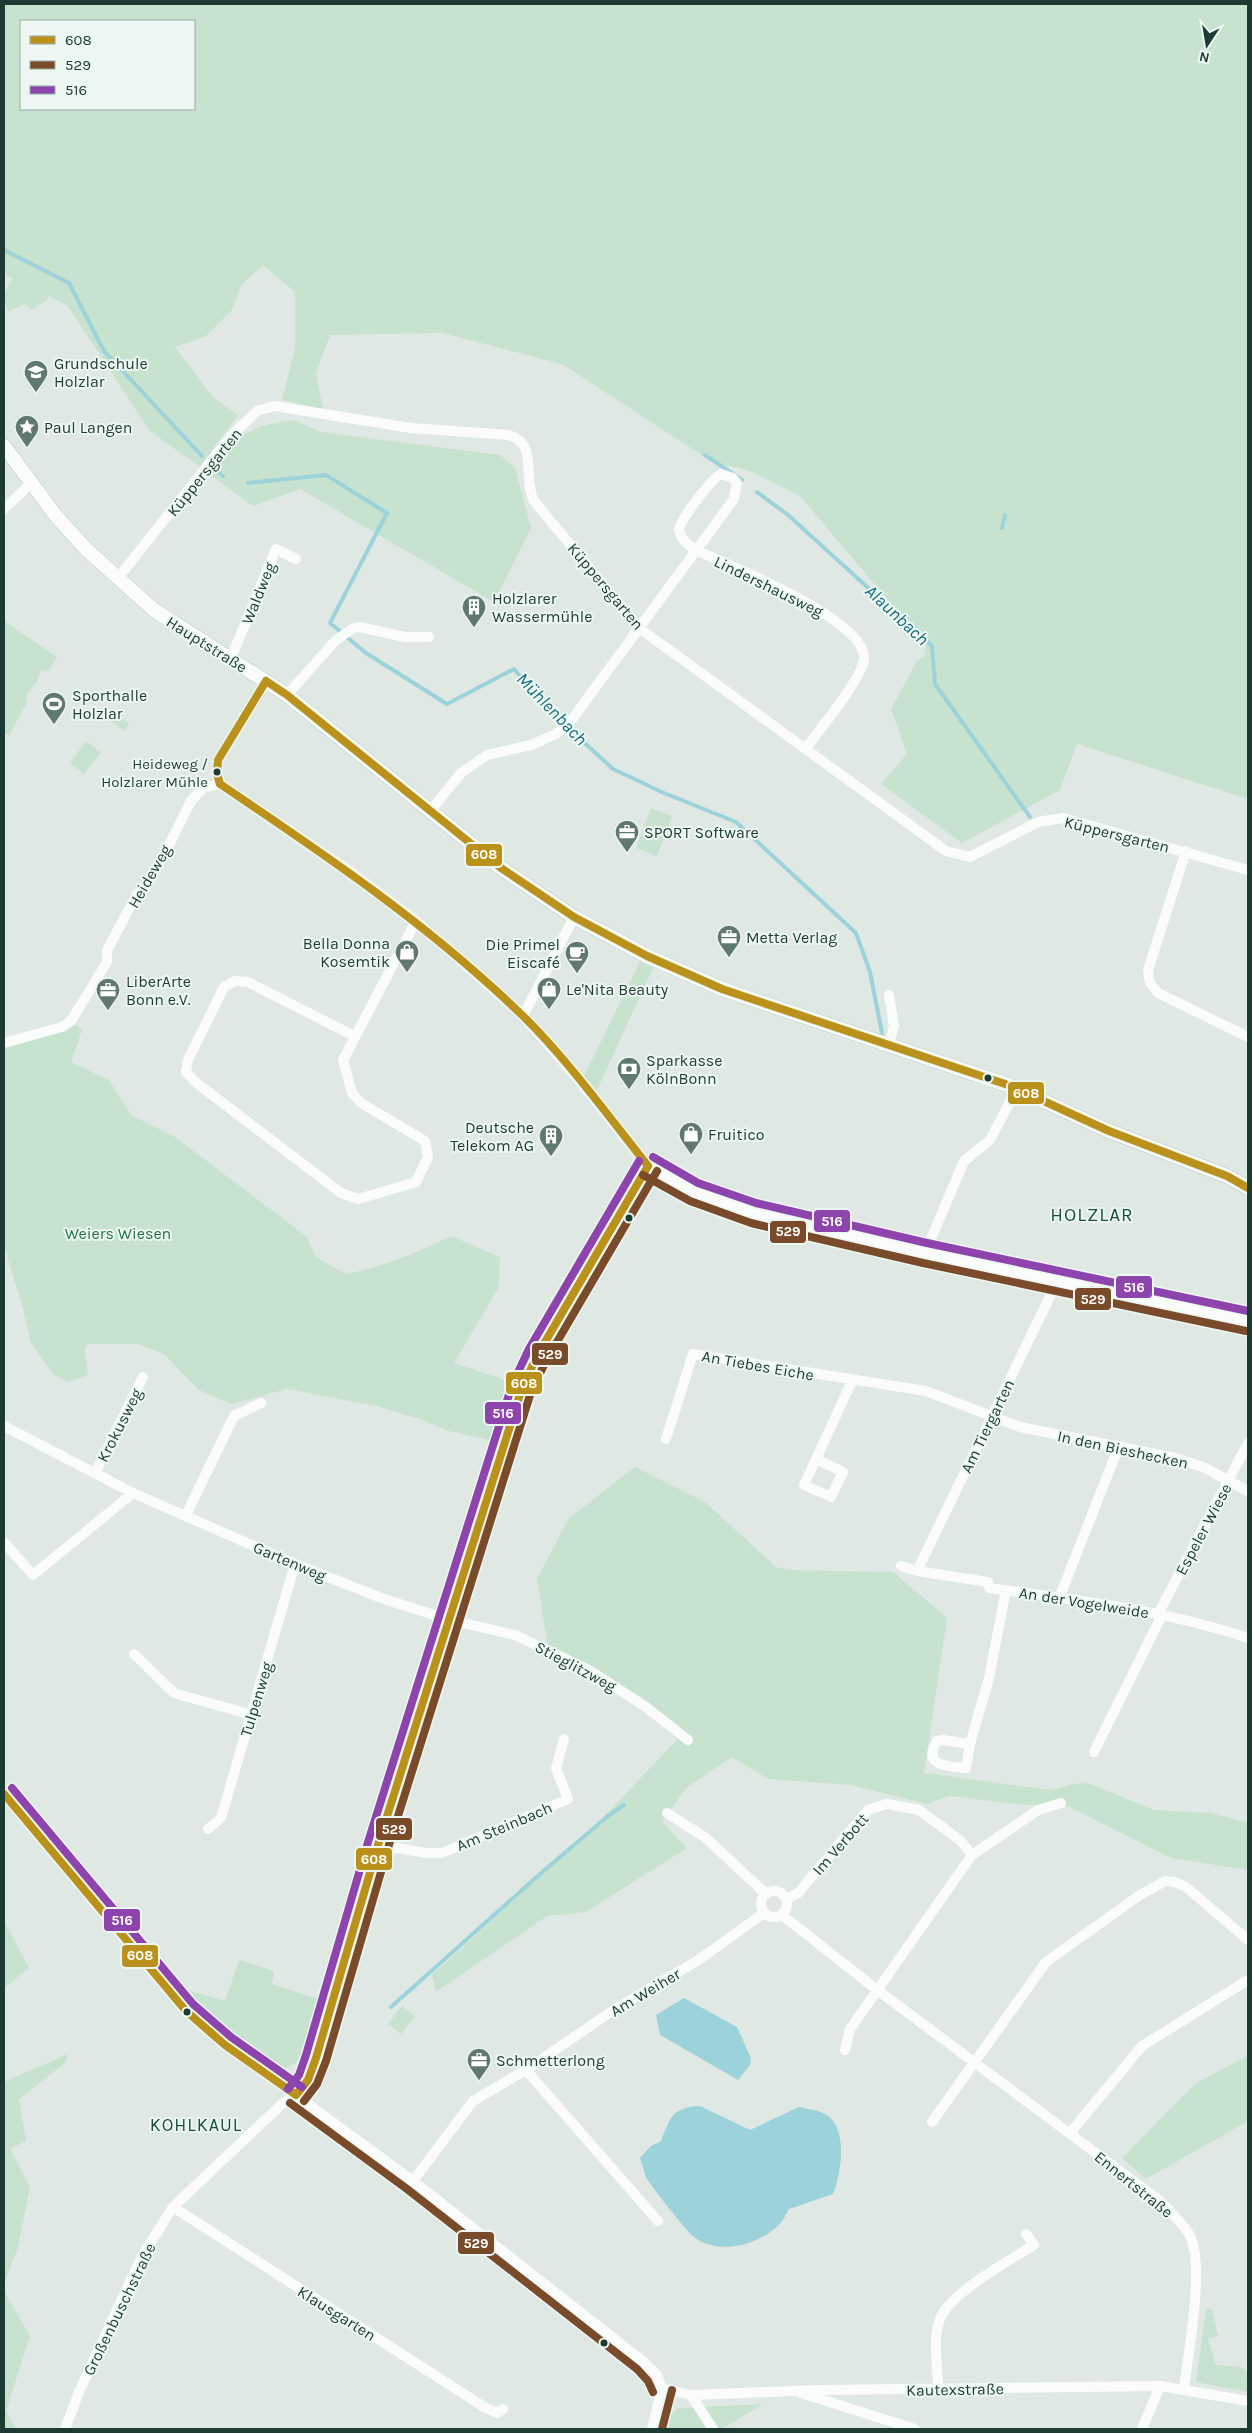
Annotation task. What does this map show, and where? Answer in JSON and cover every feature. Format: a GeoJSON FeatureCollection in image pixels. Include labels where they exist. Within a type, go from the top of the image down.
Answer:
{"type":"FeatureCollection","features":[{"type":"Feature","properties":{"kind":"main road","name":"Hauptstraße"},"geometry":{"type":"LineString","coordinates":[[4,446],[31,483],[87,550],[154,610],[201,642],[231,658],[287,695],[501,868],[574,917],[647,956],[722,989],[1016,1088],[1109,1131],[1228,1176],[1248,1188]]}},
{"type":"Feature","properties":{"kind":"street","name":"Küppersgarten"},"geometry":{"type":"LineString","coordinates":[[118,578],[231,436],[258,411],[274,406],[411,428],[508,436],[520,440],[528,451],[528,484],[534,501],[639,628],[934,843],[959,855],[970,857],[1038,822],[1063,818],[1186,851],[1248,870]]}},
{"type":"Feature","properties":{"kind":"street"},"geometry":{"type":"LineString","coordinates":[[431,810],[461,773],[487,755],[531,745],[556,734],[570,722],[734,499],[737,483],[727,475],[720,474],[712,479],[681,524],[679,531],[682,537],[689,546],[696,550]]}},
{"type":"Feature","properties":{"kind":"street"},"geometry":{"type":"LineString","coordinates":[[4,509],[31,483]]}},
{"type":"Feature","properties":{"kind":"street","name":"Waldweg"},"geometry":{"type":"LineString","coordinates":[[231,658],[276,549],[296,559]]}},
{"type":"Feature","properties":{"kind":"street","name":"Lindershausweg"},"geometry":{"type":"LineString","coordinates":[[696,550],[816,607],[853,634],[862,648],[864,659],[858,676],[806,748]]}},
{"type":"Feature","properties":{"kind":"street"},"geometry":{"type":"LineString","coordinates":[[287,695],[336,640],[352,629],[359,627],[405,637],[429,638]]}},
{"type":"Feature","properties":{"kind":"street"},"geometry":{"type":"LineString","coordinates":[[266,681],[218,760],[217,774],[220,784],[351,872],[416,921],[523,1016],[578,1079],[648,1166],[694,1192],[736,1208],[925,1254],[1248,1321]]}},
{"type":"Feature","properties":{"kind":"street","name":"Heideweg"},"geometry":{"type":"LineString","coordinates":[[4,1043],[62,1026],[71,1021],[107,962],[107,951],[137,894],[145,888],[192,801],[204,787],[220,784]]}},
{"type":"Feature","properties":{"kind":"street"},"geometry":{"type":"LineString","coordinates":[[1186,851],[1148,970],[1150,983],[1158,993],[1248,1037]]}},
{"type":"Feature","properties":{"kind":"street"},"geometry":{"type":"LineString","coordinates":[[523,1016],[574,917]]}},
{"type":"Feature","properties":{"kind":"street"},"geometry":{"type":"LineString","coordinates":[[354,1036],[248,982],[235,981],[224,987],[188,1060],[186,1072],[194,1081],[341,1193],[358,1199],[416,1182],[428,1157],[425,1141],[361,1103],[352,1092],[343,1060],[416,921]]}},
{"type":"Feature","properties":{"kind":"street"},"geometry":{"type":"LineString","coordinates":[[889,995],[894,1026],[889,1044]]}},
{"type":"Feature","properties":{"kind":"street"},"geometry":{"type":"LineString","coordinates":[[925,1254],[964,1161],[990,1140],[1016,1088]]}},
{"type":"Feature","properties":{"kind":"street"},"geometry":{"type":"LineString","coordinates":[[296,2095],[308,2080],[316,2058],[378,1845],[522,1388],[547,1339],[648,1166]]}},
{"type":"Feature","properties":{"kind":"street","name":"Am Tiergarten"},"geometry":{"type":"LineString","coordinates":[[920,1571],[1057,1282]]}},
{"type":"Feature","properties":{"kind":"street","name":"An Tiebes Eiche"},"geometry":{"type":"LineString","coordinates":[[666,1439],[693,1354],[852,1381],[926,1391],[993,1415]]}},
{"type":"Feature","properties":{"kind":"street","name":"Krokusweg"},"geometry":{"type":"LineString","coordinates":[[95,1473],[143,1377]]}},
{"type":"Feature","properties":{"kind":"street"},"geometry":{"type":"LineString","coordinates":[[816,1459],[852,1381]]}},
{"type":"Feature","properties":{"kind":"street"},"geometry":{"type":"LineString","coordinates":[[186,1515],[234,1416],[261,1403]]}},
{"type":"Feature","properties":{"kind":"street","name":"In den Bieshecken"},"geometry":{"type":"LineString","coordinates":[[993,1415],[1020,1427],[1119,1446],[1194,1464],[1248,1491]]}},
{"type":"Feature","properties":{"kind":"street","name":"Gartenweg"},"geometry":{"type":"LineString","coordinates":[[4,1426],[133,1493],[295,1564],[384,1599],[450,1620]]}},
{"type":"Feature","properties":{"kind":"street","name":"Espeler Wiese"},"geometry":{"type":"LineString","coordinates":[[1160,1615],[1248,1443]]}},
{"type":"Feature","properties":{"kind":"street"},"geometry":{"type":"LineString","coordinates":[[1060,1596],[1119,1446]]}},
{"type":"Feature","properties":{"kind":"street"},"geometry":{"type":"LineString","coordinates":[[4,1542],[33,1575],[133,1493]]}},
{"type":"Feature","properties":{"kind":"street","name":"Tulpenweg"},"geometry":{"type":"LineString","coordinates":[[208,1829],[221,1818],[295,1564]]}},
{"type":"Feature","properties":{"kind":"street"},"geometry":{"type":"LineString","coordinates":[[901,1566],[920,1571]]}},
{"type":"Feature","properties":{"kind":"street","name":"An der Vogelweide"},"geometry":{"type":"LineString","coordinates":[[920,1571],[988,1582],[989,1588],[1060,1596],[1160,1615],[1210,1626],[1248,1638]]}},
{"type":"Feature","properties":{"kind":"street","name":"An der Vogelweide"},"geometry":{"type":"LineString","coordinates":[[970,1744],[989,1678],[1006,1590]]}},
{"type":"Feature","properties":{"kind":"street","name":"An der Vogelweide"},"geometry":{"type":"LineString","coordinates":[[1094,1752],[1160,1615]]}},
{"type":"Feature","properties":{"kind":"street","name":"Stieglitzweg"},"geometry":{"type":"LineString","coordinates":[[450,1620],[515,1635],[589,1670],[646,1707],[688,1740]]}},
{"type":"Feature","properties":{"kind":"street"},"geometry":{"type":"LineString","coordinates":[[134,1654],[174,1692],[252,1715]]}},
{"type":"Feature","properties":{"kind":"street","name":"Am Steinbach"},"geometry":{"type":"LineString","coordinates":[[378,1845],[427,1853],[442,1853],[568,1799],[556,1768],[564,1738]]}},
{"type":"Feature","properties":{"kind":"street"},"geometry":{"type":"LineString","coordinates":[[4,1794],[186,2011],[225,2045],[413,2181],[644,2362],[657,2375],[662,2388],[652,2429]]}},
{"type":"Feature","properties":{"kind":"street"},"geometry":{"type":"LineString","coordinates":[[845,2050],[850,2029],[876,1989],[972,1855],[1038,1810],[1061,1803]]}},
{"type":"Feature","properties":{"kind":"street","name":"Im Verbott"},"geometry":{"type":"LineString","coordinates":[[786,1899],[798,1893],[868,1810],[887,1804],[919,1810],[960,1840],[972,1855]]}},
{"type":"Feature","properties":{"kind":"street"},"geometry":{"type":"LineString","coordinates":[[667,1813],[706,1838],[766,1894]]}},
{"type":"Feature","properties":{"kind":"street"},"geometry":{"type":"LineString","coordinates":[[932,2122],[1046,1962],[1140,1895],[1165,1882],[1175,1882],[1186,1887],[1248,1940]]}},
{"type":"Feature","properties":{"kind":"street"},"geometry":{"type":"LineString","coordinates":[[777,1892],[786,1899],[787,1908],[782,1915],[771,1917],[764,1913],[761,1905],[766,1894],[777,1892]]}},
{"type":"Feature","properties":{"kind":"street","name":"Am Weiher"},"geometry":{"type":"LineString","coordinates":[[413,2181],[473,2101],[526,2070],[615,2009],[697,1961],[764,1913]]}},
{"type":"Feature","properties":{"kind":"street","name":"Ennertstraße"},"geometry":{"type":"LineString","coordinates":[[782,1915],[876,1989],[1160,2202],[1182,2223],[1190,2237],[1196,2254],[1197,2277],[1184,2389]]}},
{"type":"Feature","properties":{"kind":"street"},"geometry":{"type":"LineString","coordinates":[[1070,2133],[1142,2046],[1248,1980]]}},
{"type":"Feature","properties":{"kind":"street"},"geometry":{"type":"LineString","coordinates":[[526,2070],[658,2221]]}},
{"type":"Feature","properties":{"kind":"street","name":"Großenbuschstraße"},"geometry":{"type":"LineString","coordinates":[[66,2429],[79,2392],[142,2256],[174,2207],[276,2109],[296,2095]]}},
{"type":"Feature","properties":{"kind":"street","name":"Klausgarten"},"geometry":{"type":"LineString","coordinates":[[174,2207],[484,2407],[497,2413],[503,2409]]}},
{"type":"Feature","properties":{"kind":"street"},"geometry":{"type":"LineString","coordinates":[[938,2388],[936,2338],[941,2318],[963,2291],[1034,2245],[1026,2234]]}},
{"type":"Feature","properties":{"kind":"street"},"geometry":{"type":"LineString","coordinates":[[1142,2429],[1160,2386]]}},
{"type":"Feature","properties":{"kind":"street","name":"Kautexstraße"},"geometry":{"type":"LineString","coordinates":[[662,2388],[691,2395],[938,2388],[1160,2386],[1248,2401]]}},
{"type":"Feature","properties":{"kind":"street"},"geometry":{"type":"LineString","coordinates":[[796,2392],[915,2429]]}},
{"type":"Feature","properties":{"kind":"street"},"geometry":{"type":"LineString","coordinates":[[691,2395],[713,2429]]}},
{"type":"Feature","properties":{"kind":"green space"},"geometry":{"type":"Polygon","coordinates":[[[4,4],[1248,4],[1248,799],[1077,744],[1060,790],[962,843],[881,784],[907,754],[891,709],[917,661],[924,657],[926,645],[800,496],[748,470],[714,463],[562,364],[442,333],[330,335],[316,373],[323,409],[282,400],[295,348],[295,292],[263,265],[241,285],[232,310],[206,336],[175,347],[212,396],[238,415],[200,467],[150,431],[67,305],[48,296],[48,299],[32,310],[25,304],[9,311],[4,298],[7,287],[13,279],[4,273],[4,4]]]}},
{"type":"Feature","properties":{"kind":"green space"},"geometry":{"type":"Polygon","coordinates":[[[294,420],[321,432],[500,455],[515,468],[531,528],[494,602],[300,489],[253,506],[209,474],[235,441],[244,435],[264,426],[294,420]]]}},
{"type":"Feature","properties":{"kind":"green space"},"geometry":{"type":"Polygon","coordinates":[[[4,621],[57,657],[48,671],[41,670],[37,681],[26,696],[27,702],[9,736],[4,733],[4,621]]]}},
{"type":"Feature","properties":{"kind":"green space"},"geometry":{"type":"Polygon","coordinates":[[[113,711],[129,724],[124,731],[107,718],[113,711]]]}},
{"type":"Feature","properties":{"kind":"green space"},"geometry":{"type":"Polygon","coordinates":[[[86,741],[101,752],[84,774],[70,763],[86,741]]]}},
{"type":"Feature","properties":{"kind":"green space"},"geometry":{"type":"Polygon","coordinates":[[[651,808],[672,816],[657,856],[636,848],[651,808]]]}},
{"type":"Feature","properties":{"kind":"green space"},"geometry":{"type":"Polygon","coordinates":[[[640,962],[653,968],[597,1090],[584,1076],[640,962]]]}},
{"type":"Feature","properties":{"kind":"green space","name":"Weiers Wiesen"},"geometry":{"type":"Polygon","coordinates":[[[75,1024],[82,1030],[71,1062],[109,1080],[131,1115],[175,1137],[306,1236],[316,1257],[345,1274],[400,1259],[451,1236],[500,1257],[499,1287],[454,1363],[514,1383],[494,1441],[449,1431],[420,1419],[377,1406],[287,1389],[231,1404],[199,1390],[164,1354],[138,1344],[87,1344],[85,1352],[88,1375],[68,1382],[54,1375],[31,1343],[21,1301],[4,1247],[4,1045],[75,1024]]]}},
{"type":"Feature","properties":{"kind":"green space"},"geometry":{"type":"Polygon","coordinates":[[[635,1467],[705,1502],[776,1567],[789,1570],[893,1572],[947,1618],[924,1773],[1050,1790],[1085,1782],[1154,1810],[1210,1813],[1248,1823],[1248,1870],[1171,1858],[1068,1806],[1026,1805],[949,1796],[927,1804],[851,1785],[768,1779],[732,1757],[686,1788],[662,1822],[687,1848],[586,1912],[547,1916],[436,1992],[432,1975],[592,1829],[676,1741],[677,1736],[634,1697],[548,1648],[537,1579],[569,1518],[635,1467]]]}},
{"type":"Feature","properties":{"kind":"green space"},"geometry":{"type":"Polygon","coordinates":[[[4,1921],[29,1968],[4,1988],[4,1921]]]}},
{"type":"Feature","properties":{"kind":"green space"},"geometry":{"type":"Polygon","coordinates":[[[239,1960],[274,1971],[272,1984],[318,1999],[305,2043],[297,2062],[284,2069],[218,2021],[184,1989],[225,2001],[239,1960]]]}},
{"type":"Feature","properties":{"kind":"green space"},"geometry":{"type":"Polygon","coordinates":[[[402,2006],[415,2016],[401,2034],[388,2024],[402,2006]]]}},
{"type":"Feature","properties":{"kind":"green space"},"geometry":{"type":"Polygon","coordinates":[[[68,2054],[66,2062],[19,2099],[26,2141],[10,2149],[30,2187],[18,2247],[4,2284],[4,2082],[68,2054]]]}},
{"type":"Feature","properties":{"kind":"green space"},"geometry":{"type":"Polygon","coordinates":[[[1248,2056],[1248,2121],[1146,2179],[1122,2158],[1196,2083],[1248,2056]]]}},
{"type":"Feature","properties":{"kind":"green space"},"geometry":{"type":"Polygon","coordinates":[[[4,2291],[30,2336],[6,2411],[16,2429],[4,2429],[4,2291]]]}},
{"type":"Feature","properties":{"kind":"green space"},"geometry":{"type":"Polygon","coordinates":[[[1206,2309],[1212,2309],[1218,2336],[1208,2339],[1216,2365],[1241,2367],[1248,2371],[1248,2392],[1196,2382],[1206,2309]]]}},
{"type":"Feature","properties":{"kind":"green space"},"geometry":{"type":"Polygon","coordinates":[[[763,2404],[722,2429],[664,2429],[666,2419],[678,2408],[763,2404]]]}},
{"type":"Feature","properties":{"kind":"water"},"geometry":{"type":"Polygon","coordinates":[[[684,1998],[737,2027],[751,2058],[750,2065],[738,2080],[660,2035],[656,2015],[684,1998]]]}},
{"type":"Feature","properties":{"kind":"water"},"geometry":{"type":"Polygon","coordinates":[[[700,2106],[750,2130],[799,2107],[825,2114],[833,2120],[838,2129],[840,2140],[840,2163],[833,2194],[789,2209],[779,2225],[749,2243],[738,2246],[715,2246],[704,2243],[694,2237],[649,2182],[640,2158],[651,2146],[661,2141],[673,2115],[683,2109],[700,2106]]]}},
{"type":"Feature","properties":{"kind":"waterway","name":"Mühlenbach"},"geometry":{"type":"LineString","coordinates":[[4,250],[69,283],[104,351],[202,456]]}},
{"type":"Feature","properties":{"kind":"waterway","name":"Alaunbach"},"geometry":{"type":"LineString","coordinates":[[705,455],[742,480]]}},
{"type":"Feature","properties":{"kind":"waterway","name":"Mühlenbach"},"geometry":{"type":"LineString","coordinates":[[214,469],[223,476]]}},
{"type":"Feature","properties":{"kind":"waterway","name":"Mühlenbach"},"geometry":{"type":"LineString","coordinates":[[248,483],[326,475],[387,513],[330,623],[366,653],[447,704],[514,669],[552,713],[613,769],[664,793],[736,822],[856,933],[870,972],[882,1033]]}},
{"type":"Feature","properties":{"kind":"waterway","name":"Alaunbach"},"geometry":{"type":"LineString","coordinates":[[757,492],[788,515],[932,646],[935,684],[1030,817]]}},
{"type":"Feature","properties":{"kind":"waterway"},"geometry":{"type":"LineString","coordinates":[[1002,528],[1005,515]]}},
{"type":"Feature","properties":{"kind":"waterway"},"geometry":{"type":"LineString","coordinates":[[391,2007],[540,1874],[608,1816],[624,1805]]}},
{"type":"Feature","properties":{"kind":"transit line","name":"608"},"geometry":{"type":"LineString","coordinates":[[266,681],[287,695],[501,868],[574,917],[647,956],[722,989],[1011,1086],[1109,1131],[1227,1176],[1248,1188]]}},
{"type":"Feature","properties":{"kind":"transit line","name":"608"},"geometry":{"type":"LineString","coordinates":[[220,784],[217,774],[218,760],[266,681]]}},
{"type":"Feature","properties":{"kind":"transit line","name":"608"},"geometry":{"type":"LineString","coordinates":[[220,784],[338,865],[414,921],[487,982],[555,1050],[648,1166]]}},
{"type":"Feature","properties":{"kind":"transit line","name":"516"},"geometry":{"type":"LineString","coordinates":[[653,1157],[698,1183],[756,1203],[927,1243],[1248,1311]]}},
{"type":"Feature","properties":{"kind":"transit line","name":"516"},"geometry":{"type":"LineString","coordinates":[[288,2089],[299,2075],[306,2055],[368,1842],[512,1385],[529,1349],[639,1161]]}},
{"type":"Feature","properties":{"kind":"transit line","name":"608"},"geometry":{"type":"LineString","coordinates":[[296,2095],[308,2080],[316,2058],[378,1845],[522,1388],[538,1354],[648,1166]]}},
{"type":"Feature","properties":{"kind":"transit line","name":"529"},"geometry":{"type":"LineString","coordinates":[[304,2101],[317,2084],[326,2061],[388,1848],[531,1392],[547,1359],[657,1171]]}},
{"type":"Feature","properties":{"kind":"transit line","name":"529"},"geometry":{"type":"LineString","coordinates":[[643,1175],[690,1201],[751,1223],[923,1263],[1246,1331]]}},
{"type":"Feature","properties":{"kind":"transit line","name":"516"},"geometry":{"type":"LineString","coordinates":[[12,1788],[193,2004],[231,2037],[302,2087]]}},
{"type":"Feature","properties":{"kind":"transit line","name":"608"},"geometry":{"type":"LineString","coordinates":[[4,1794],[186,2011],[225,2045],[296,2095]]}},
{"type":"Feature","properties":{"kind":"transit line","name":"529"},"geometry":{"type":"LineString","coordinates":[[290,2103],[407,2189],[637,2369],[648,2381],[653,2392]]}},
{"type":"Feature","properties":{"kind":"transit line","name":"529"},"geometry":{"type":"LineString","coordinates":[[662,2429],[672,2390]]}},
{"type":"Feature","properties":{"kind":"place","name":"Grundschule Holzlar"},"geometry":{"type":"Point","coordinates":[36,393]}},
{"type":"Feature","properties":{"kind":"place","name":"Paul Langen"},"geometry":{"type":"Point","coordinates":[27,448]}},
{"type":"Feature","properties":{"kind":"place","name":"Holzlarer Wassermühle"},"geometry":{"type":"Point","coordinates":[474,628]}},
{"type":"Feature","properties":{"kind":"place","name":"Sporthalle Holzlar"},"geometry":{"type":"Point","coordinates":[54,725]}},
{"type":"Feature","properties":{"kind":"place","name":"Heideweg / Holzlarer Mühle"},"geometry":{"type":"Point","coordinates":[217,772]}},
{"type":"Feature","properties":{"kind":"place","name":"SPORT Software"},"geometry":{"type":"Point","coordinates":[627,853]}},
{"type":"Feature","properties":{"kind":"place","name":"Metta Verlag"},"geometry":{"type":"Point","coordinates":[729,958]}},
{"type":"Feature","properties":{"kind":"place","name":"Bella Donna Kosemtik"},"geometry":{"type":"Point","coordinates":[407,973]}},
{"type":"Feature","properties":{"kind":"place","name":"Die Primel Eiscafé"},"geometry":{"type":"Point","coordinates":[577,974]}},
{"type":"Feature","properties":{"kind":"place","name":"Le'Nita Beauty"},"geometry":{"type":"Point","coordinates":[549,1010]}},
{"type":"Feature","properties":{"kind":"place","name":"LiberArte Bonn e.V."},"geometry":{"type":"Point","coordinates":[108,1011]}},
{"type":"Feature","properties":{"kind":"place","name":"Sparkasse KölnBonn"},"geometry":{"type":"Point","coordinates":[629,1090]}},
{"type":"Feature","properties":{"kind":"place","name":"Fruitico"},"geometry":{"type":"Point","coordinates":[691,1155]}},
{"type":"Feature","properties":{"kind":"place","name":"Deutsche Telekom AG"},"geometry":{"type":"Point","coordinates":[551,1157]}},
{"type":"Feature","properties":{"kind":"place","name":"Schmetterlong"},"geometry":{"type":"Point","coordinates":[479,2081]}},
{"type":"Feature","properties":{"kind":"district","name":"HOLZLAR"},"geometry":{"type":"Point","coordinates":[1092,1214]}},
{"type":"Feature","properties":{"kind":"district","name":"KOHLKAUL"},"geometry":{"type":"Point","coordinates":[196,2125]}}]}
